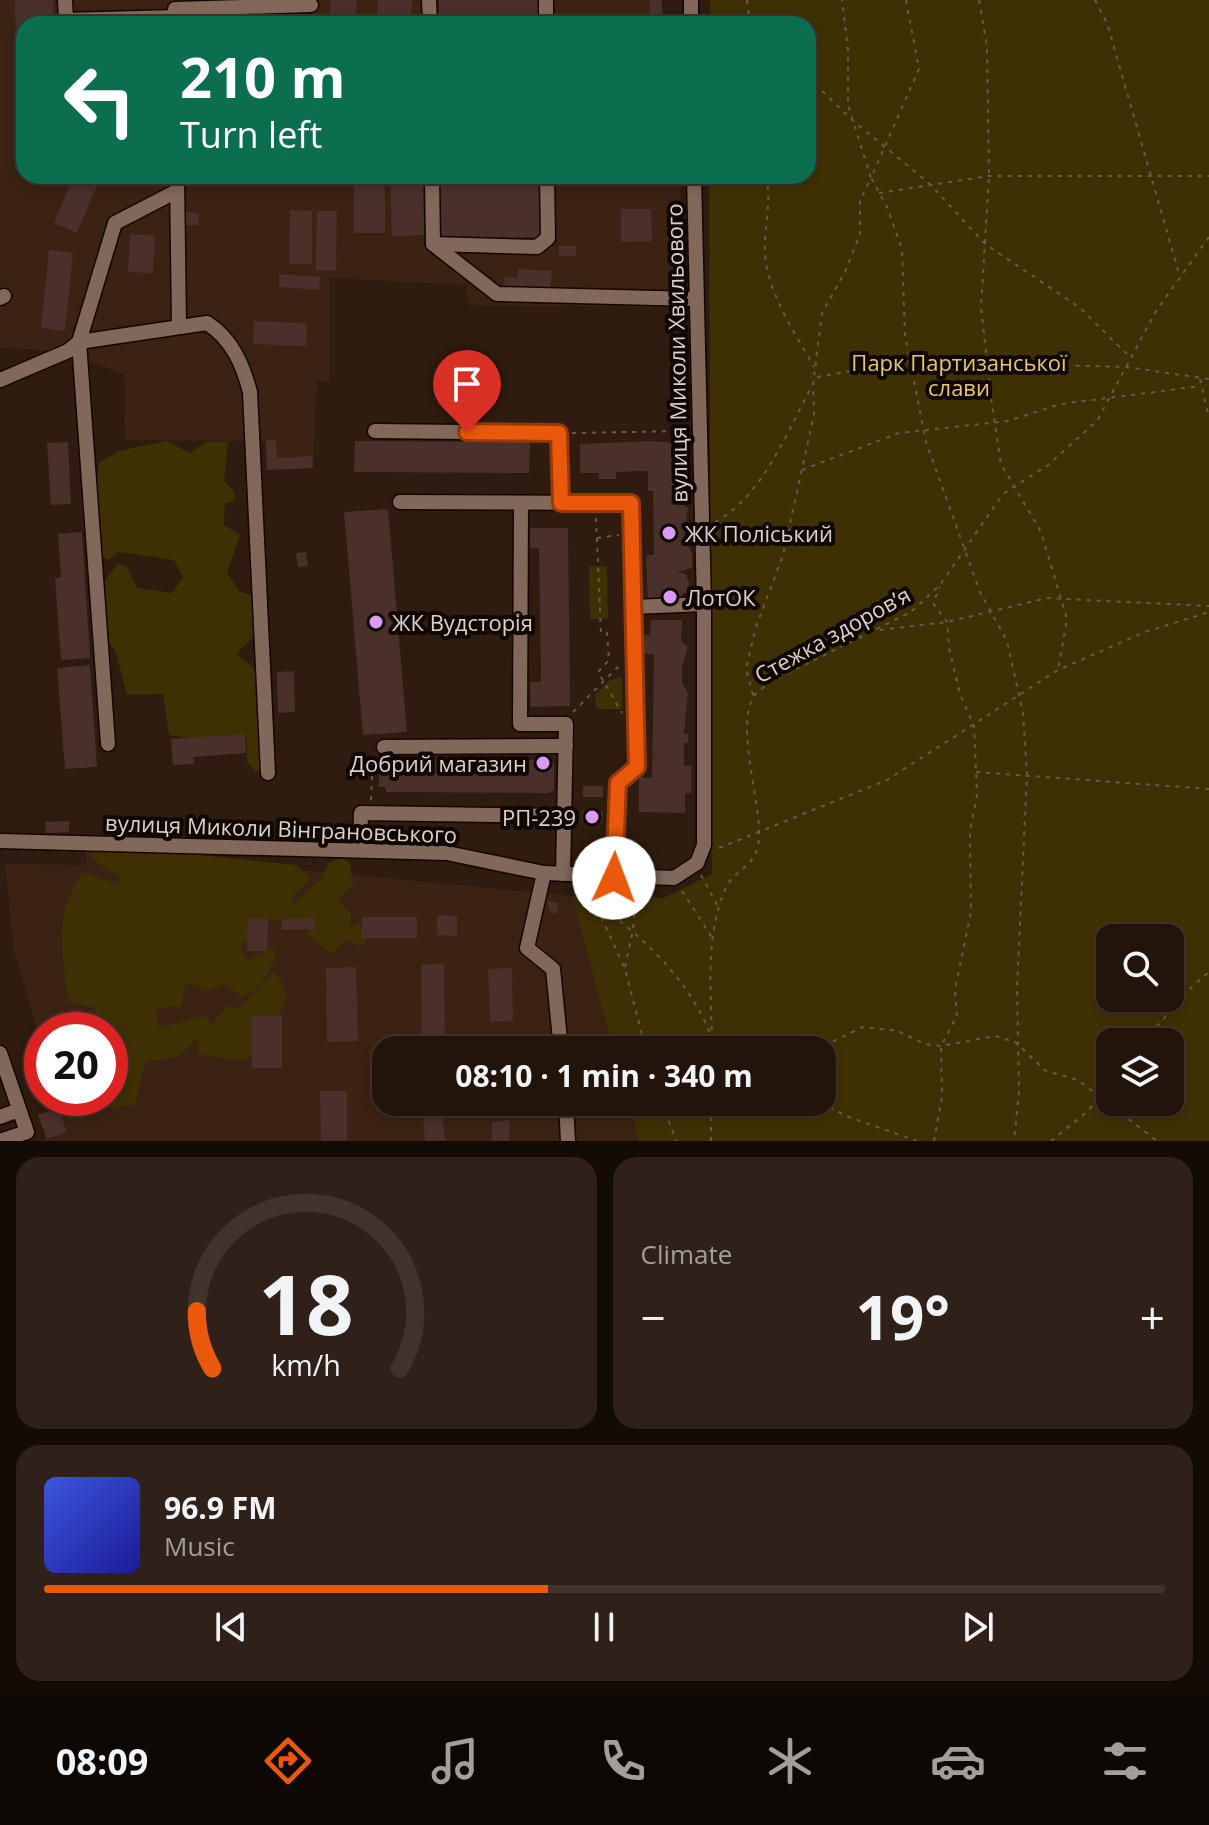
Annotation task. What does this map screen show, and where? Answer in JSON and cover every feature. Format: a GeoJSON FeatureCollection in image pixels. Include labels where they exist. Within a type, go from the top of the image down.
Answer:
{"type":"FeatureCollection","features":[{"type":"Feature","properties":{"kind":"street"},"geometry":{"type":"LineString","coordinates":[[120,16],[235,4],[311,5]]}},
{"type":"Feature","properties":{"kind":"street"},"geometry":{"type":"LineString","coordinates":[[177,184],[179,327]]}},
{"type":"Feature","properties":{"kind":"street"},"geometry":{"type":"LineString","coordinates":[[108,744],[79,342],[115,223],[177,184]]}},
{"type":"Feature","properties":{"kind":"street"},"geometry":{"type":"LineString","coordinates":[[432,184],[433,244]]}},
{"type":"Feature","properties":{"kind":"street"},"geometry":{"type":"LineString","coordinates":[[433,244],[537,247],[548,238],[547,184]]}},
{"type":"Feature","properties":{"kind":"street","name":"вулиця Миколи Хвильового"},"geometry":{"type":"LineString","coordinates":[[694,184],[704,604],[699,859]]}},
{"type":"Feature","properties":{"kind":"street"},"geometry":{"type":"LineString","coordinates":[[433,244],[497,294],[695,299]]}},
{"type":"Feature","properties":{"kind":"street"},"geometry":{"type":"LineString","coordinates":[[0,380],[68,351],[79,342],[207,323],[221,332],[243,367],[250,392],[268,773]]}},
{"type":"Feature","properties":{"kind":"street"},"geometry":{"type":"LineString","coordinates":[[375,431],[559,433],[561,503]]}},
{"type":"Feature","properties":{"kind":"street"},"geometry":{"type":"LineString","coordinates":[[400,502],[631,503],[637,767],[618,783],[614,878]]}},
{"type":"Feature","properties":{"kind":"street"},"geometry":{"type":"LineString","coordinates":[[521,503],[520,724],[566,724],[563,874]]}},
{"type":"Feature","properties":{"kind":"street"},"geometry":{"type":"LineString","coordinates":[[633,607],[704,604]]}},
{"type":"Feature","properties":{"kind":"street"},"geometry":{"type":"LineString","coordinates":[[384,747],[566,746]]}},
{"type":"Feature","properties":{"kind":"street"},"geometry":{"type":"LineString","coordinates":[[360,850],[361,813],[564,816]]}},
{"type":"Feature","properties":{"kind":"street","name":"вулиця Миколи Вінграновського"},"geometry":{"type":"LineString","coordinates":[[0,841],[447,853],[544,873],[674,878]]}},
{"type":"Feature","properties":{"kind":"street"},"geometry":{"type":"LineString","coordinates":[[674,878],[699,859]]}},
{"type":"Feature","properties":{"kind":"street"},"geometry":{"type":"LineString","coordinates":[[544,873],[527,948],[553,969],[560,1036]]}},
{"type":"Feature","properties":{"kind":"street"},"geometry":{"type":"LineString","coordinates":[[0,1053],[27,1132],[0,1141]]}},
{"type":"Feature","properties":{"kind":"street"},"geometry":{"type":"LineString","coordinates":[[0,1117],[19,1110]]}},
{"type":"Feature","properties":{"kind":"street"},"geometry":{"type":"LineString","coordinates":[[567,1116],[568,1141]]}},
{"type":"Feature","properties":{"kind":"path"},"geometry":{"type":"LineString","coordinates":[[842,0],[851,119],[877,194],[887,207],[902,249],[909,361],[924,430],[965,552],[1007,641],[1019,696],[1027,775],[1017,987],[1019,1092],[1014,1141]]}},
{"type":"Feature","properties":{"kind":"path"},"geometry":{"type":"LineString","coordinates":[[754,697],[746,669],[756,627],[783,555],[814,415],[813,385],[822,313],[845,272],[860,234],[860,200],[919,69],[906,0]]}},
{"type":"Feature","properties":{"kind":"path"},"geometry":{"type":"LineString","coordinates":[[979,0],[987,46],[989,176],[981,307],[987,363],[1001,464],[1041,532],[1067,619],[1058,670]]}},
{"type":"Feature","properties":{"kind":"path"},"geometry":{"type":"LineString","coordinates":[[1095,0],[1107,23],[1180,278]]}},
{"type":"Feature","properties":{"kind":"path"},"geometry":{"type":"LineString","coordinates":[[816,85],[851,119],[931,185],[985,244],[1079,307],[1131,357]]}},
{"type":"Feature","properties":{"kind":"path"},"geometry":{"type":"LineString","coordinates":[[877,194],[989,176],[1209,176]]}},
{"type":"Feature","properties":{"kind":"path"},"geometry":{"type":"LineString","coordinates":[[768,184],[765,254],[779,303],[815,369]]}},
{"type":"Feature","properties":{"kind":"path","name":"Стежка здоров’я"},"geometry":{"type":"LineString","coordinates":[[759,833],[752,790],[748,720],[754,697],[772,681],[911,612],[940,585],[1003,494],[1048,465],[1097,421],[1156,311],[1209,237]]}},
{"type":"Feature","properties":{"kind":"path"},"geometry":{"type":"LineString","coordinates":[[814,377],[909,361],[1126,367],[1209,379]]}},
{"type":"Feature","properties":{"kind":"path"},"geometry":{"type":"LineString","coordinates":[[1199,378],[1209,418]]}},
{"type":"Feature","properties":{"kind":"path"},"geometry":{"type":"LineString","coordinates":[[702,530],[731,514],[755,485],[813,385]]}},
{"type":"Feature","properties":{"kind":"path"},"geometry":{"type":"LineString","coordinates":[[801,470],[899,433],[995,423],[1061,404],[1201,386]]}},
{"type":"Feature","properties":{"kind":"path"},"geometry":{"type":"LineString","coordinates":[[559,433],[699,431]]}},
{"type":"Feature","properties":{"kind":"path"},"geometry":{"type":"LineString","coordinates":[[595,503],[601,633],[607,633],[609,660],[598,672],[621,713],[635,713]]}},
{"type":"Feature","properties":{"kind":"path"},"geometry":{"type":"LineString","coordinates":[[596,538],[632,533]]}},
{"type":"Feature","properties":{"kind":"path"},"geometry":{"type":"LineString","coordinates":[[934,1141],[942,1097],[941,1046],[957,1016],[955,990],[958,963],[971,912],[970,831],[977,796],[974,726],[960,694],[949,648],[947,622],[933,603],[940,585]]}},
{"type":"Feature","properties":{"kind":"path"},"geometry":{"type":"LineString","coordinates":[[874,631],[947,622],[1047,598],[1209,606]]}},
{"type":"Feature","properties":{"kind":"path"},"geometry":{"type":"LineString","coordinates":[[720,910],[699,859],[887,780],[1058,670],[1145,632],[1209,612]]}},
{"type":"Feature","properties":{"kind":"path"},"geometry":{"type":"LineString","coordinates":[[561,724],[625,660],[609,660]]}},
{"type":"Feature","properties":{"kind":"path"},"geometry":{"type":"LineString","coordinates":[[370,813],[371,761],[373,754],[384,747]]}},
{"type":"Feature","properties":{"kind":"path"},"geometry":{"type":"LineString","coordinates":[[976,772],[1209,789]]}},
{"type":"Feature","properties":{"kind":"path"},"geometry":{"type":"LineString","coordinates":[[712,1036],[709,968],[724,889],[757,855],[759,833]]}},
{"type":"Feature","properties":{"kind":"path"},"geometry":{"type":"LineString","coordinates":[[583,875],[625,969],[642,1036]]}},
{"type":"Feature","properties":{"kind":"path"},"geometry":{"type":"LineString","coordinates":[[625,969],[633,930],[637,878]]}},
{"type":"Feature","properties":{"kind":"path"},"geometry":{"type":"LineString","coordinates":[[674,878],[714,940]]}},
{"type":"Feature","properties":{"kind":"path"},"geometry":{"type":"LineString","coordinates":[[596,903],[633,930],[702,1011],[711,1036]]}},
{"type":"Feature","properties":{"kind":"path"},"geometry":{"type":"LineString","coordinates":[[1156,1028],[1186,992],[1209,972]]}},
{"type":"Feature","properties":{"kind":"path"},"geometry":{"type":"LineString","coordinates":[[836,1040],[863,1027],[898,1031],[925,1044],[941,1046],[995,1036],[1018,1044],[1046,1071],[1078,1080],[1096,1094]]}},
{"type":"Feature","properties":{"kind":"path"},"geometry":{"type":"LineString","coordinates":[[1051,1141],[1088,1111],[1096,1100]]}},
{"type":"Feature","properties":{"kind":"path"},"geometry":{"type":"LineString","coordinates":[[836,1110],[917,1141]]}},
{"type":"Feature","properties":{"kind":"path"},"geometry":{"type":"LineString","coordinates":[[667,1116],[676,1141]]}},
{"type":"Feature","properties":{"kind":"path"},"geometry":{"type":"LineString","coordinates":[[711,1116],[711,1141]]}},
{"type":"Feature","properties":{"kind":"path"},"geometry":{"type":"LineString","coordinates":[[1125,1116],[1157,1141]]}},
{"type":"Feature","properties":{"kind":"shaded area"},"geometry":{"type":"Polygon","coordinates":[[[0,0],[662,0],[662,16],[16,16],[16,184],[681,184],[679,294],[669,307],[468,305],[467,285],[330,278],[330,381],[317,381],[313,468],[267,470],[265,441],[125,440],[124,374],[61,351],[0,348],[0,0]]]}},
{"type":"Feature","properties":{"kind":"shaded area"},"geometry":{"type":"Polygon","coordinates":[[[86,849],[572,896],[609,1036],[372,1036],[372,1116],[631,1116],[637,1141],[37,1141],[67,1132],[62,1116],[128,1116],[128,1012],[32,1012],[14,951],[5,864],[86,865],[86,849]]]}},
{"type":"Feature","properties":{"kind":"green space","name":"Парк Партизанської слави"},"geometry":{"type":"Polygon","coordinates":[[[710,0],[1209,0],[1209,1141],[638,1141],[631,1116],[836,1116],[836,1036],[609,1036],[572,896],[664,898],[712,874],[709,184],[816,184],[816,16],[710,16],[710,0]]]}},
{"type":"Feature","properties":{"kind":"green space"},"geometry":{"type":"Polygon","coordinates":[[[167,441],[190,453],[205,442],[228,442],[224,481],[234,491],[235,501],[225,503],[224,525],[240,535],[227,573],[240,592],[256,596],[258,632],[236,654],[259,672],[267,768],[256,772],[247,762],[247,738],[234,744],[169,735],[163,694],[127,695],[116,653],[97,624],[100,587],[118,564],[127,567],[137,588],[172,593],[183,577],[174,560],[119,552],[108,560],[90,549],[99,463],[119,451],[167,441]]]}},
{"type":"Feature","properties":{"kind":"green space"},"geometry":{"type":"Polygon","coordinates":[[[589,566],[607,566],[608,619],[590,619],[589,566]]]}},
{"type":"Feature","properties":{"kind":"green space"},"geometry":{"type":"Polygon","coordinates":[[[622,677],[622,709],[596,709],[595,695],[610,680],[622,677]]]}},
{"type":"Feature","properties":{"kind":"green space"},"geometry":{"type":"Polygon","coordinates":[[[99,845],[297,865],[310,879],[291,899],[293,905],[320,880],[329,863],[340,857],[350,862],[353,884],[338,901],[351,913],[349,928],[358,923],[368,934],[365,944],[357,946],[347,939],[332,954],[307,935],[317,919],[250,922],[250,935],[240,947],[248,960],[272,948],[276,955],[267,974],[254,990],[242,997],[225,985],[207,991],[186,982],[181,1006],[156,1008],[158,1028],[205,1016],[212,1025],[227,1006],[239,1009],[275,970],[287,995],[273,1031],[262,1048],[249,1058],[217,1057],[198,1054],[198,1038],[177,1057],[145,1062],[135,1105],[128,1106],[128,1012],[95,1012],[94,1007],[70,1003],[64,970],[64,918],[74,886],[84,873],[116,884],[121,877],[91,858],[99,845]]]}},
{"type":"Feature","properties":{"kind":"building"},"geometry":{"type":"Polygon","coordinates":[[[15,0],[53,0],[53,16],[16,16],[16,61],[15,0]]]}},
{"type":"Feature","properties":{"kind":"building"},"geometry":{"type":"Polygon","coordinates":[[[331,0],[357,0],[355,16],[329,16],[331,0]]]}},
{"type":"Feature","properties":{"kind":"building"},"geometry":{"type":"Polygon","coordinates":[[[378,0],[412,0],[411,16],[377,16],[378,0]]]}},
{"type":"Feature","properties":{"kind":"building"},"geometry":{"type":"Polygon","coordinates":[[[439,0],[539,0],[539,16],[439,16],[439,0]]]}},
{"type":"Feature","properties":{"kind":"building"},"geometry":{"type":"Polygon","coordinates":[[[650,0],[662,0],[662,14],[650,14],[650,0]]]}},
{"type":"Feature","properties":{"kind":"building"},"geometry":{"type":"Polygon","coordinates":[[[208,12],[228,12],[228,16],[208,16],[208,12]]]}},
{"type":"Feature","properties":{"kind":"building"},"geometry":{"type":"Polygon","coordinates":[[[71,184],[98,184],[77,233],[54,223],[71,184]]]}},
{"type":"Feature","properties":{"kind":"building"},"geometry":{"type":"Polygon","coordinates":[[[354,184],[385,184],[385,233],[354,233],[354,184]]]}},
{"type":"Feature","properties":{"kind":"building"},"geometry":{"type":"Polygon","coordinates":[[[390,184],[423,184],[424,235],[392,236],[390,184]]]}},
{"type":"Feature","properties":{"kind":"building"},"geometry":{"type":"Polygon","coordinates":[[[440,184],[540,184],[540,237],[440,238],[440,184]]]}},
{"type":"Feature","properties":{"kind":"building"},"geometry":{"type":"Polygon","coordinates":[[[621,209],[651,209],[652,241],[621,242],[621,209]]]}},
{"type":"Feature","properties":{"kind":"building"},"geometry":{"type":"Polygon","coordinates":[[[290,210],[312,211],[312,264],[289,264],[290,210]]]}},
{"type":"Feature","properties":{"kind":"building"},"geometry":{"type":"Polygon","coordinates":[[[317,211],[337,211],[336,271],[316,270],[317,211]]]}},
{"type":"Feature","properties":{"kind":"building"},"geometry":{"type":"Polygon","coordinates":[[[186,212],[199,213],[199,225],[186,225],[186,212]]]}},
{"type":"Feature","properties":{"kind":"building"},"geometry":{"type":"Polygon","coordinates":[[[668,229],[680,229],[680,249],[668,250],[668,229]]]}},
{"type":"Feature","properties":{"kind":"building"},"geometry":{"type":"Polygon","coordinates":[[[130,234],[155,235],[153,273],[128,272],[130,234]]]}},
{"type":"Feature","properties":{"kind":"building"},"geometry":{"type":"Polygon","coordinates":[[[559,246],[576,246],[576,256],[559,256],[559,246]]]}},
{"type":"Feature","properties":{"kind":"building"},"geometry":{"type":"Polygon","coordinates":[[[49,250],[73,253],[65,331],[41,328],[49,250]]]}},
{"type":"Feature","properties":{"kind":"building"},"geometry":{"type":"Polygon","coordinates":[[[518,269],[552,271],[550,289],[504,286],[505,277],[517,278],[518,269]]]}},
{"type":"Feature","properties":{"kind":"building"},"geometry":{"type":"Polygon","coordinates":[[[279,274],[320,277],[319,290],[279,287],[279,274]]]}},
{"type":"Feature","properties":{"kind":"building"},"geometry":{"type":"Polygon","coordinates":[[[254,321],[307,323],[306,346],[253,344],[254,321]]]}},
{"type":"Feature","properties":{"kind":"building"},"geometry":{"type":"Polygon","coordinates":[[[276,440],[277,458],[312,456],[313,468],[267,470],[266,441],[276,440]]]}},
{"type":"Feature","properties":{"kind":"building"},"geometry":{"type":"Polygon","coordinates":[[[355,441],[530,442],[529,473],[354,472],[355,441]]]}},
{"type":"Feature","properties":{"kind":"building"},"geometry":{"type":"Polygon","coordinates":[[[68,442],[71,504],[51,505],[47,443],[68,442]]]}},
{"type":"Feature","properties":{"kind":"building"},"geometry":{"type":"Polygon","coordinates":[[[680,443],[681,498],[685,498],[685,507],[688,507],[684,539],[692,553],[692,568],[677,572],[686,574],[689,583],[689,593],[682,593],[682,601],[648,603],[646,555],[654,555],[653,491],[648,491],[648,471],[616,472],[616,479],[599,479],[599,473],[580,473],[580,444],[680,443]]]}},
{"type":"Feature","properties":{"kind":"building","name":"ЖК Вудсторія"},"geometry":{"type":"Polygon","coordinates":[[[388,509],[407,732],[363,735],[344,512],[388,509]]]}},
{"type":"Feature","properties":{"kind":"building"},"geometry":{"type":"Polygon","coordinates":[[[530,528],[568,528],[570,706],[531,707],[530,682],[541,682],[541,676],[539,548],[530,548],[530,528]]]}},
{"type":"Feature","properties":{"kind":"building"},"geometry":{"type":"Polygon","coordinates":[[[82,532],[90,658],[61,660],[55,578],[61,577],[58,534],[82,532]]]}},
{"type":"Feature","properties":{"kind":"building"},"geometry":{"type":"Polygon","coordinates":[[[306,552],[308,566],[298,567],[296,553],[306,552]]]}},
{"type":"Feature","properties":{"kind":"building"},"geometry":{"type":"Polygon","coordinates":[[[651,620],[682,620],[681,641],[688,647],[682,667],[682,682],[688,693],[684,734],[688,734],[688,743],[684,743],[684,766],[691,766],[692,787],[691,793],[685,793],[685,813],[639,812],[639,777],[652,778],[654,654],[644,654],[644,635],[650,635],[651,620]]]}},
{"type":"Feature","properties":{"kind":"building"},"geometry":{"type":"Polygon","coordinates":[[[90,665],[97,767],[65,769],[57,668],[90,665]]]}},
{"type":"Feature","properties":{"kind":"building"},"geometry":{"type":"Polygon","coordinates":[[[294,671],[295,712],[278,713],[277,672],[294,671]]]}},
{"type":"Feature","properties":{"kind":"building"},"geometry":{"type":"Polygon","coordinates":[[[245,734],[246,753],[193,757],[194,764],[173,765],[171,739],[245,734]]]}},
{"type":"Feature","properties":{"kind":"building"},"geometry":{"type":"Polygon","coordinates":[[[386,759],[548,760],[554,763],[554,790],[548,793],[386,792],[386,787],[379,787],[379,762],[386,762],[386,759]]]}},
{"type":"Feature","properties":{"kind":"building"},"geometry":{"type":"Polygon","coordinates":[[[583,786],[603,786],[603,797],[583,797],[583,786]]]}},
{"type":"Feature","properties":{"kind":"building","name":"РП-239"},"geometry":{"type":"Polygon","coordinates":[[[582,811],[603,812],[602,823],[582,822],[582,811]]]}},
{"type":"Feature","properties":{"kind":"building"},"geometry":{"type":"Polygon","coordinates":[[[69,821],[69,832],[46,833],[45,822],[69,821]]]}},
{"type":"Feature","properties":{"kind":"building"},"geometry":{"type":"Polygon","coordinates":[[[336,825],[336,839],[316,840],[315,826],[336,825]]]}},
{"type":"Feature","properties":{"kind":"building"},"geometry":{"type":"Polygon","coordinates":[[[547,901],[558,903],[557,914],[551,913],[547,901]]]}},
{"type":"Feature","properties":{"kind":"building"},"geometry":{"type":"Polygon","coordinates":[[[437,915],[457,916],[457,936],[437,935],[437,915]]]}},
{"type":"Feature","properties":{"kind":"building"},"geometry":{"type":"Polygon","coordinates":[[[362,917],[417,917],[417,938],[362,938],[362,917]]]}},
{"type":"Feature","properties":{"kind":"building"},"geometry":{"type":"Polygon","coordinates":[[[315,918],[315,929],[282,930],[282,919],[315,918]]]}},
{"type":"Feature","properties":{"kind":"building"},"geometry":{"type":"Polygon","coordinates":[[[248,919],[268,919],[267,951],[247,951],[248,919]]]}},
{"type":"Feature","properties":{"kind":"building"},"geometry":{"type":"Polygon","coordinates":[[[444,964],[445,1036],[422,1036],[421,965],[444,964]]]}},
{"type":"Feature","properties":{"kind":"building"},"geometry":{"type":"Polygon","coordinates":[[[356,967],[358,1041],[327,1042],[326,968],[356,967]]]}},
{"type":"Feature","properties":{"kind":"building"},"geometry":{"type":"Polygon","coordinates":[[[512,968],[513,1021],[490,1022],[488,969],[512,968]]]}},
{"type":"Feature","properties":{"kind":"building"},"geometry":{"type":"Polygon","coordinates":[[[252,1016],[282,1016],[282,1068],[252,1068],[252,1016]]]}},
{"type":"Feature","properties":{"kind":"building"},"geometry":{"type":"Polygon","coordinates":[[[320,1091],[347,1091],[347,1141],[321,1141],[320,1091]]]}},
{"type":"Feature","properties":{"kind":"building"},"geometry":{"type":"Polygon","coordinates":[[[38,1116],[62,1116],[67,1132],[47,1139],[38,1116]]]}},
{"type":"Feature","properties":{"kind":"building"},"geometry":{"type":"Polygon","coordinates":[[[423,1116],[442,1116],[445,1141],[425,1141],[423,1116]]]}},
{"type":"Feature","properties":{"kind":"building"},"geometry":{"type":"Polygon","coordinates":[[[509,1120],[509,1141],[492,1141],[492,1122],[509,1120]]]}},
{"type":"Feature","properties":{"kind":"place","name":"ЖК Поліський"},"geometry":{"type":"Point","coordinates":[669,533]}},
{"type":"Feature","properties":{"kind":"place","name":"ЛотОК"},"geometry":{"type":"Point","coordinates":[670,597]}},
{"type":"Feature","properties":{"kind":"place","name":"ЖК Вудсторія"},"geometry":{"type":"Point","coordinates":[376,622]}},
{"type":"Feature","properties":{"kind":"place","name":"Добрий магазин"},"geometry":{"type":"Point","coordinates":[543,763]}},
{"type":"Feature","properties":{"kind":"place","name":"РП-239"},"geometry":{"type":"Point","coordinates":[592,817]}},
{"type":"Feature","properties":{"kind":"route"},"geometry":{"type":"LineString","coordinates":[[467,432],[559,433],[561,503],[631,503],[637,767],[618,783],[614,878]]}}]}
